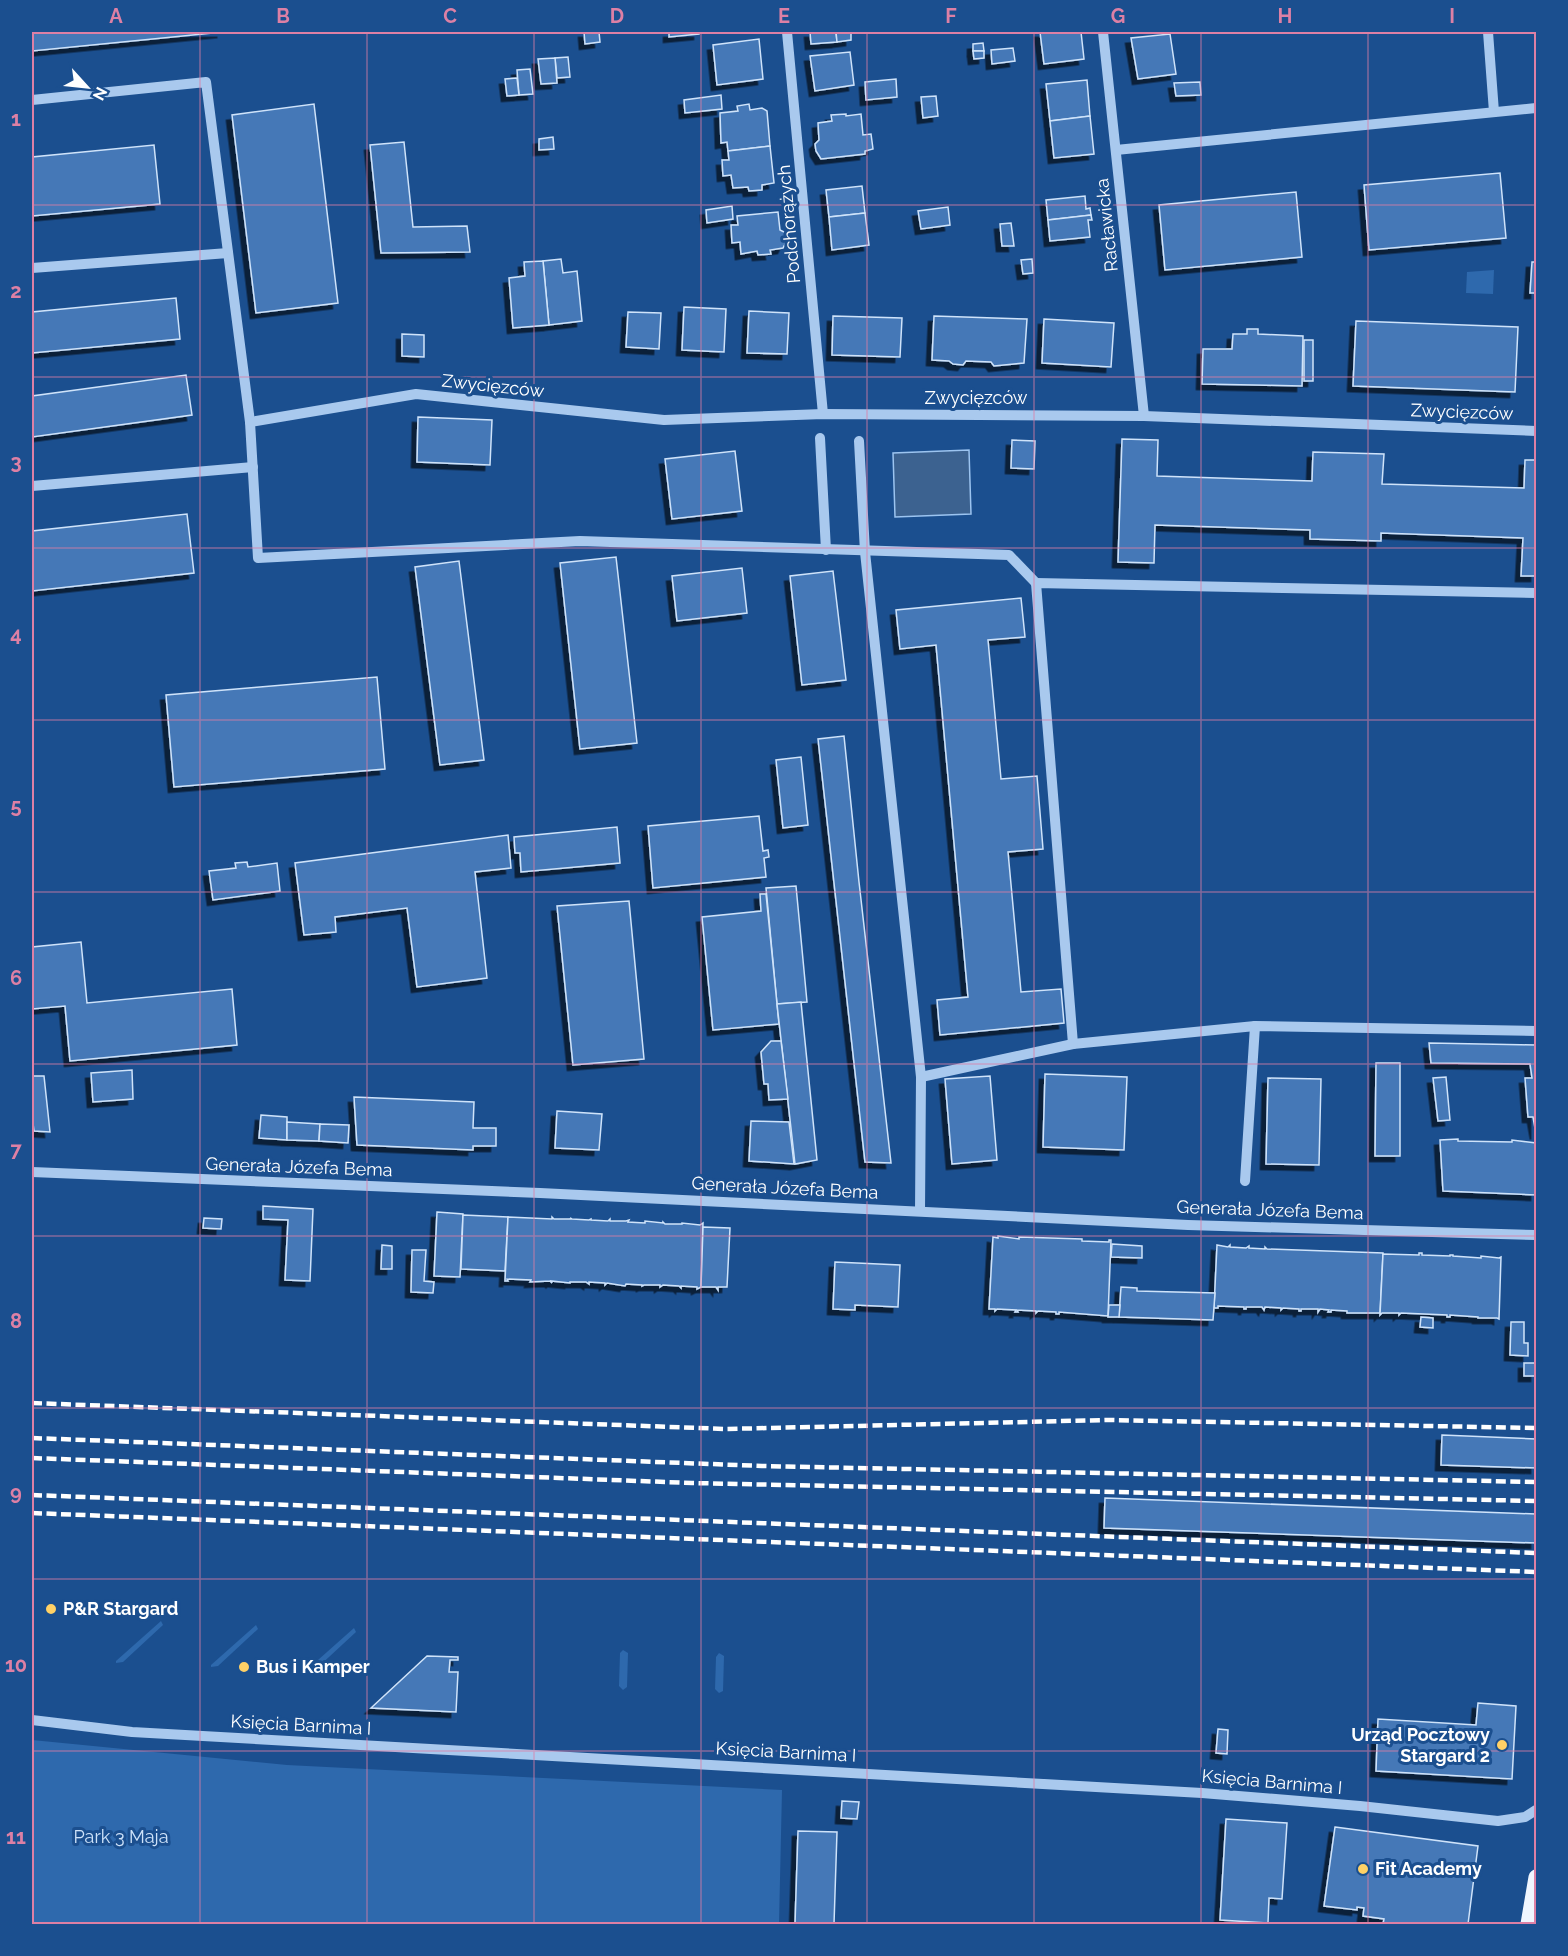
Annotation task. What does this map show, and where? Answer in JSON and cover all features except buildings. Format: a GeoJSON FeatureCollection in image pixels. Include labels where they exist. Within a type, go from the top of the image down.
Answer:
{"type":"FeatureCollection","features":[{"type":"Feature","properties":{"kind":"main road"},"geometry":{"type":"LineString","coordinates":[[1528,1924],[1536,1877]]}},
{"type":"Feature","properties":{"kind":"street","name":"Podchorążych"},"geometry":{"type":"LineString","coordinates":[[787,32],[823,414]]}},
{"type":"Feature","properties":{"kind":"street","name":"Racławicka"},"geometry":{"type":"LineString","coordinates":[[1103,32],[1144,416]]}},
{"type":"Feature","properties":{"kind":"street"},"geometry":{"type":"LineString","coordinates":[[1488,32],[1494,112]]}},
{"type":"Feature","properties":{"kind":"street"},"geometry":{"type":"LineString","coordinates":[[32,100],[206,82],[250,422],[258,558],[580,541],[1009,555],[1035,583],[1073,1044]]}},
{"type":"Feature","properties":{"kind":"street"},"geometry":{"type":"LineString","coordinates":[[1116,150],[1536,108]]}},
{"type":"Feature","properties":{"kind":"street"},"geometry":{"type":"LineString","coordinates":[[32,268],[228,253]]}},
{"type":"Feature","properties":{"kind":"street","name":"Zwycięzców"},"geometry":{"type":"LineString","coordinates":[[250,422],[416,394],[664,420],[823,414],[1144,416],[1536,431]]}},
{"type":"Feature","properties":{"kind":"street"},"geometry":{"type":"LineString","coordinates":[[820,438],[826,550]]}},
{"type":"Feature","properties":{"kind":"street"},"geometry":{"type":"LineString","coordinates":[[859,441],[865,552],[921,1077],[920,1211]]}},
{"type":"Feature","properties":{"kind":"street"},"geometry":{"type":"LineString","coordinates":[[32,486],[253,467]]}},
{"type":"Feature","properties":{"kind":"street"},"geometry":{"type":"LineString","coordinates":[[1035,583],[1536,593]]}},
{"type":"Feature","properties":{"kind":"street"},"geometry":{"type":"LineString","coordinates":[[921,1077],[1073,1044],[1255,1026],[1536,1031]]}},
{"type":"Feature","properties":{"kind":"street"},"geometry":{"type":"LineString","coordinates":[[1245,1181],[1255,1026]]}},
{"type":"Feature","properties":{"kind":"street","name":"Generała Józefa Bema"},"geometry":{"type":"LineString","coordinates":[[32,1172],[552,1194],[1188,1225],[1536,1235]]}},
{"type":"Feature","properties":{"kind":"street","name":"Księcia Barnima I"},"geometry":{"type":"LineString","coordinates":[[32,1720],[144,1732],[1202,1793],[1360,1806],[1498,1821],[1525,1817],[1536,1810]]}},
{"type":"Feature","properties":{"kind":"green space"},"geometry":{"type":"Polygon","coordinates":[[[1494,270],[1493,294],[1466,293],[1467,272],[1494,270]]]}},
{"type":"Feature","properties":{"kind":"green space"},"geometry":{"type":"Polygon","coordinates":[[[161,1621],[163,1625],[123,1662],[116,1663],[116,1661],[161,1621]]]}},
{"type":"Feature","properties":{"kind":"green space"},"geometry":{"type":"Polygon","coordinates":[[[256,1625],[258,1629],[218,1666],[211,1667],[211,1665],[256,1625]]]}},
{"type":"Feature","properties":{"kind":"green space"},"geometry":{"type":"Polygon","coordinates":[[[354,1628],[356,1632],[316,1669],[310,1670],[309,1668],[354,1628]]]}},
{"type":"Feature","properties":{"kind":"green space"},"geometry":{"type":"Polygon","coordinates":[[[623,1650],[628,1653],[627,1687],[623,1690],[619,1686],[620,1653],[623,1650]]]}},
{"type":"Feature","properties":{"kind":"green space"},"geometry":{"type":"Polygon","coordinates":[[[719,1653],[724,1656],[723,1691],[719,1693],[715,1689],[716,1657],[719,1653]]]}},
{"type":"Feature","properties":{"kind":"green space","name":"Park 3 Maja"},"geometry":{"type":"Polygon","coordinates":[[[32,1740],[287,1765],[782,1790],[779,1924],[32,1924],[32,1740]]]}},
{"type":"Feature","properties":{"kind":"shaded area"},"geometry":{"type":"Polygon","coordinates":[[[969,450],[971,514],[895,517],[893,453],[969,450]]]}},
{"type":"Feature","properties":{"kind":"railway"},"geometry":{"type":"LineString","coordinates":[[32,1403],[726,1429],[1108,1420],[1536,1428]]}},
{"type":"Feature","properties":{"kind":"railway"},"geometry":{"type":"LineString","coordinates":[[32,1438],[762,1466],[1536,1482]]}},
{"type":"Feature","properties":{"kind":"railway"},"geometry":{"type":"LineString","coordinates":[[32,1458],[692,1483],[1536,1501]]}},
{"type":"Feature","properties":{"kind":"railway"},"geometry":{"type":"LineString","coordinates":[[32,1495],[1536,1553]]}},
{"type":"Feature","properties":{"kind":"railway"},"geometry":{"type":"LineString","coordinates":[[32,1513],[1536,1572]]}},
{"type":"Feature","properties":{"kind":"place","name":"P&R Stargard"},"geometry":{"type":"Point","coordinates":[51,1609]}},
{"type":"Feature","properties":{"kind":"place","name":"Bus i Kamper"},"geometry":{"type":"Point","coordinates":[244,1667]}},
{"type":"Feature","properties":{"kind":"place","name":"Urząd Pocztowy Stargard 2"},"geometry":{"type":"Point","coordinates":[1502,1745]}},
{"type":"Feature","properties":{"kind":"place","name":"Fit Academy"},"geometry":{"type":"Point","coordinates":[1363,1869]}}]}
